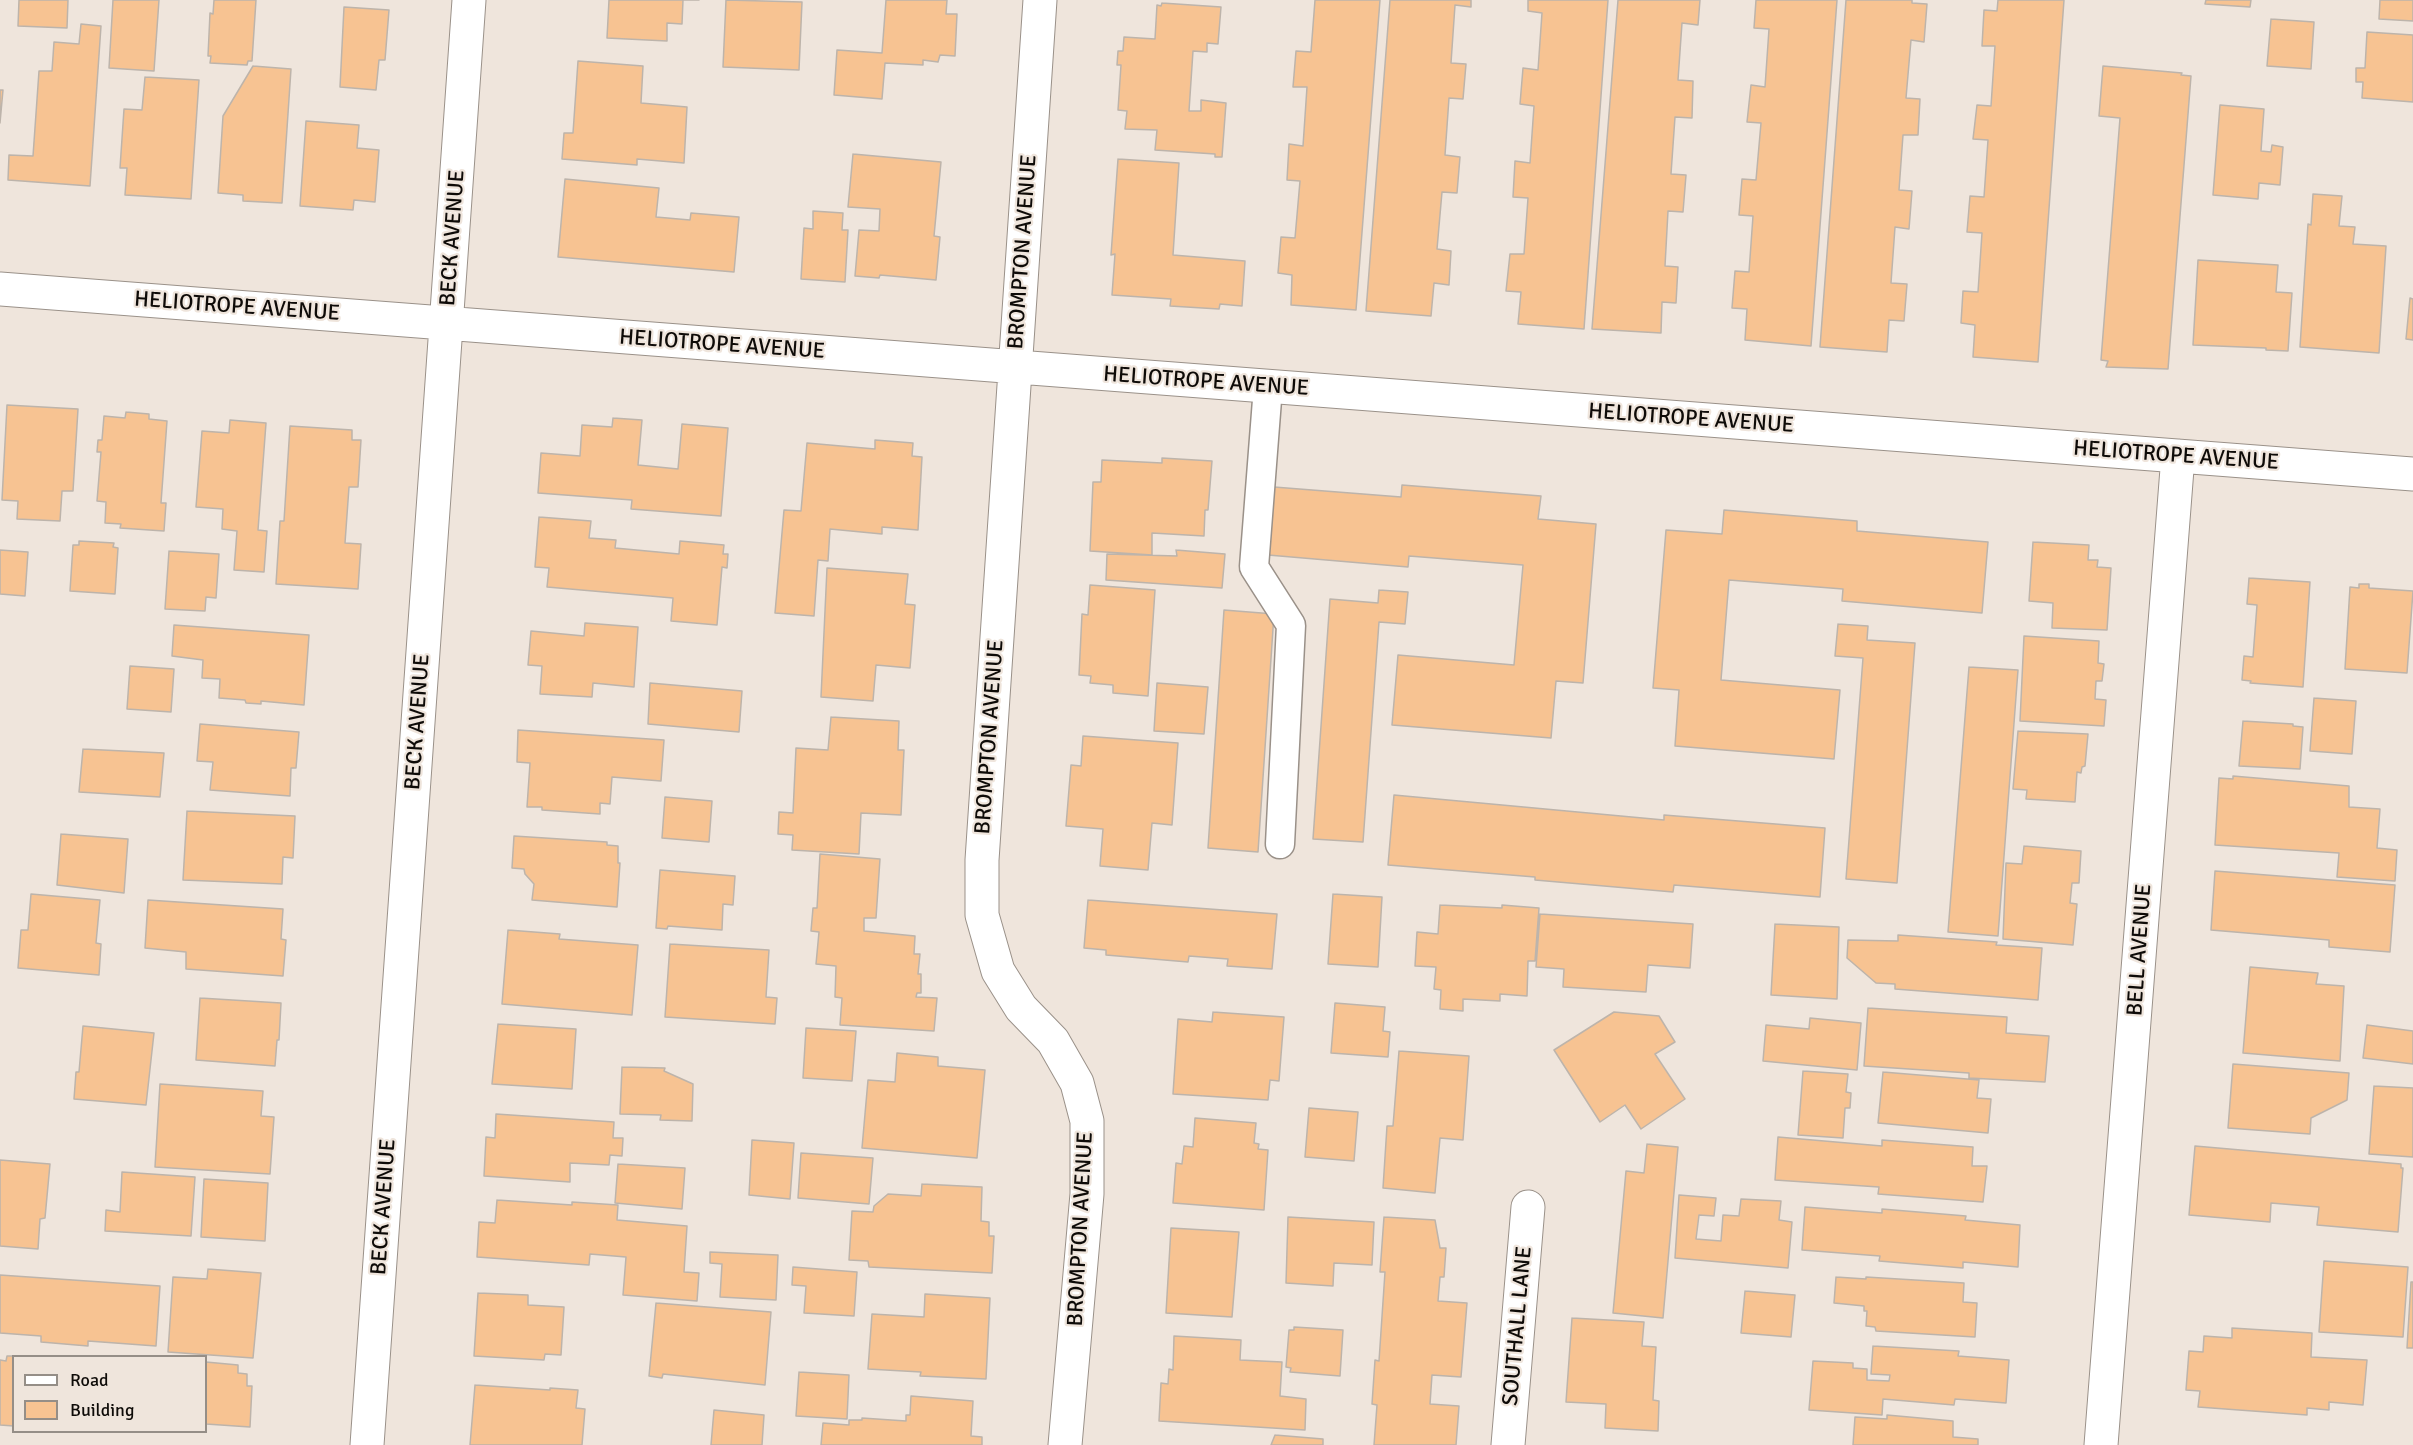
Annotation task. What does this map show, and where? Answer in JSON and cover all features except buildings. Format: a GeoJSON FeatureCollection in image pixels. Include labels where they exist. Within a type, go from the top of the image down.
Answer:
{"type":"FeatureCollection","features":[{"type":"Feature","properties":{"kind":"street","name":"BECK AVENUE"},"geometry":{"type":"LineString","coordinates":[[367,1445],[469,0]]}},
{"type":"Feature","properties":{"kind":"street","name":"BROMPTON AVENUE"},"geometry":{"type":"LineString","coordinates":[[1040,0],[982,860],[982,915],[998,971],[1021,1008],[1053,1041],[1077,1083],[1087,1121],[1087,1194],[1065,1445]]}},
{"type":"Feature","properties":{"kind":"street","name":"HELIOTROPE AVENUE"},"geometry":{"type":"LineString","coordinates":[[0,289],[2413,474]]}},
{"type":"Feature","properties":{"kind":"street","name":"BELL AVENUE"},"geometry":{"type":"LineString","coordinates":[[2101,1445],[2178,456]]}},
{"type":"Feature","properties":{"kind":"street","name":"SOUTHALL LANE"},"geometry":{"type":"LineString","coordinates":[[1508,1445],[1528,1207]]}},
{"type":"Feature","properties":{"kind":"lane"},"geometry":{"type":"LineString","coordinates":[[1268,387],[1254,567],[1291,625],[1280,844]]}}]}
